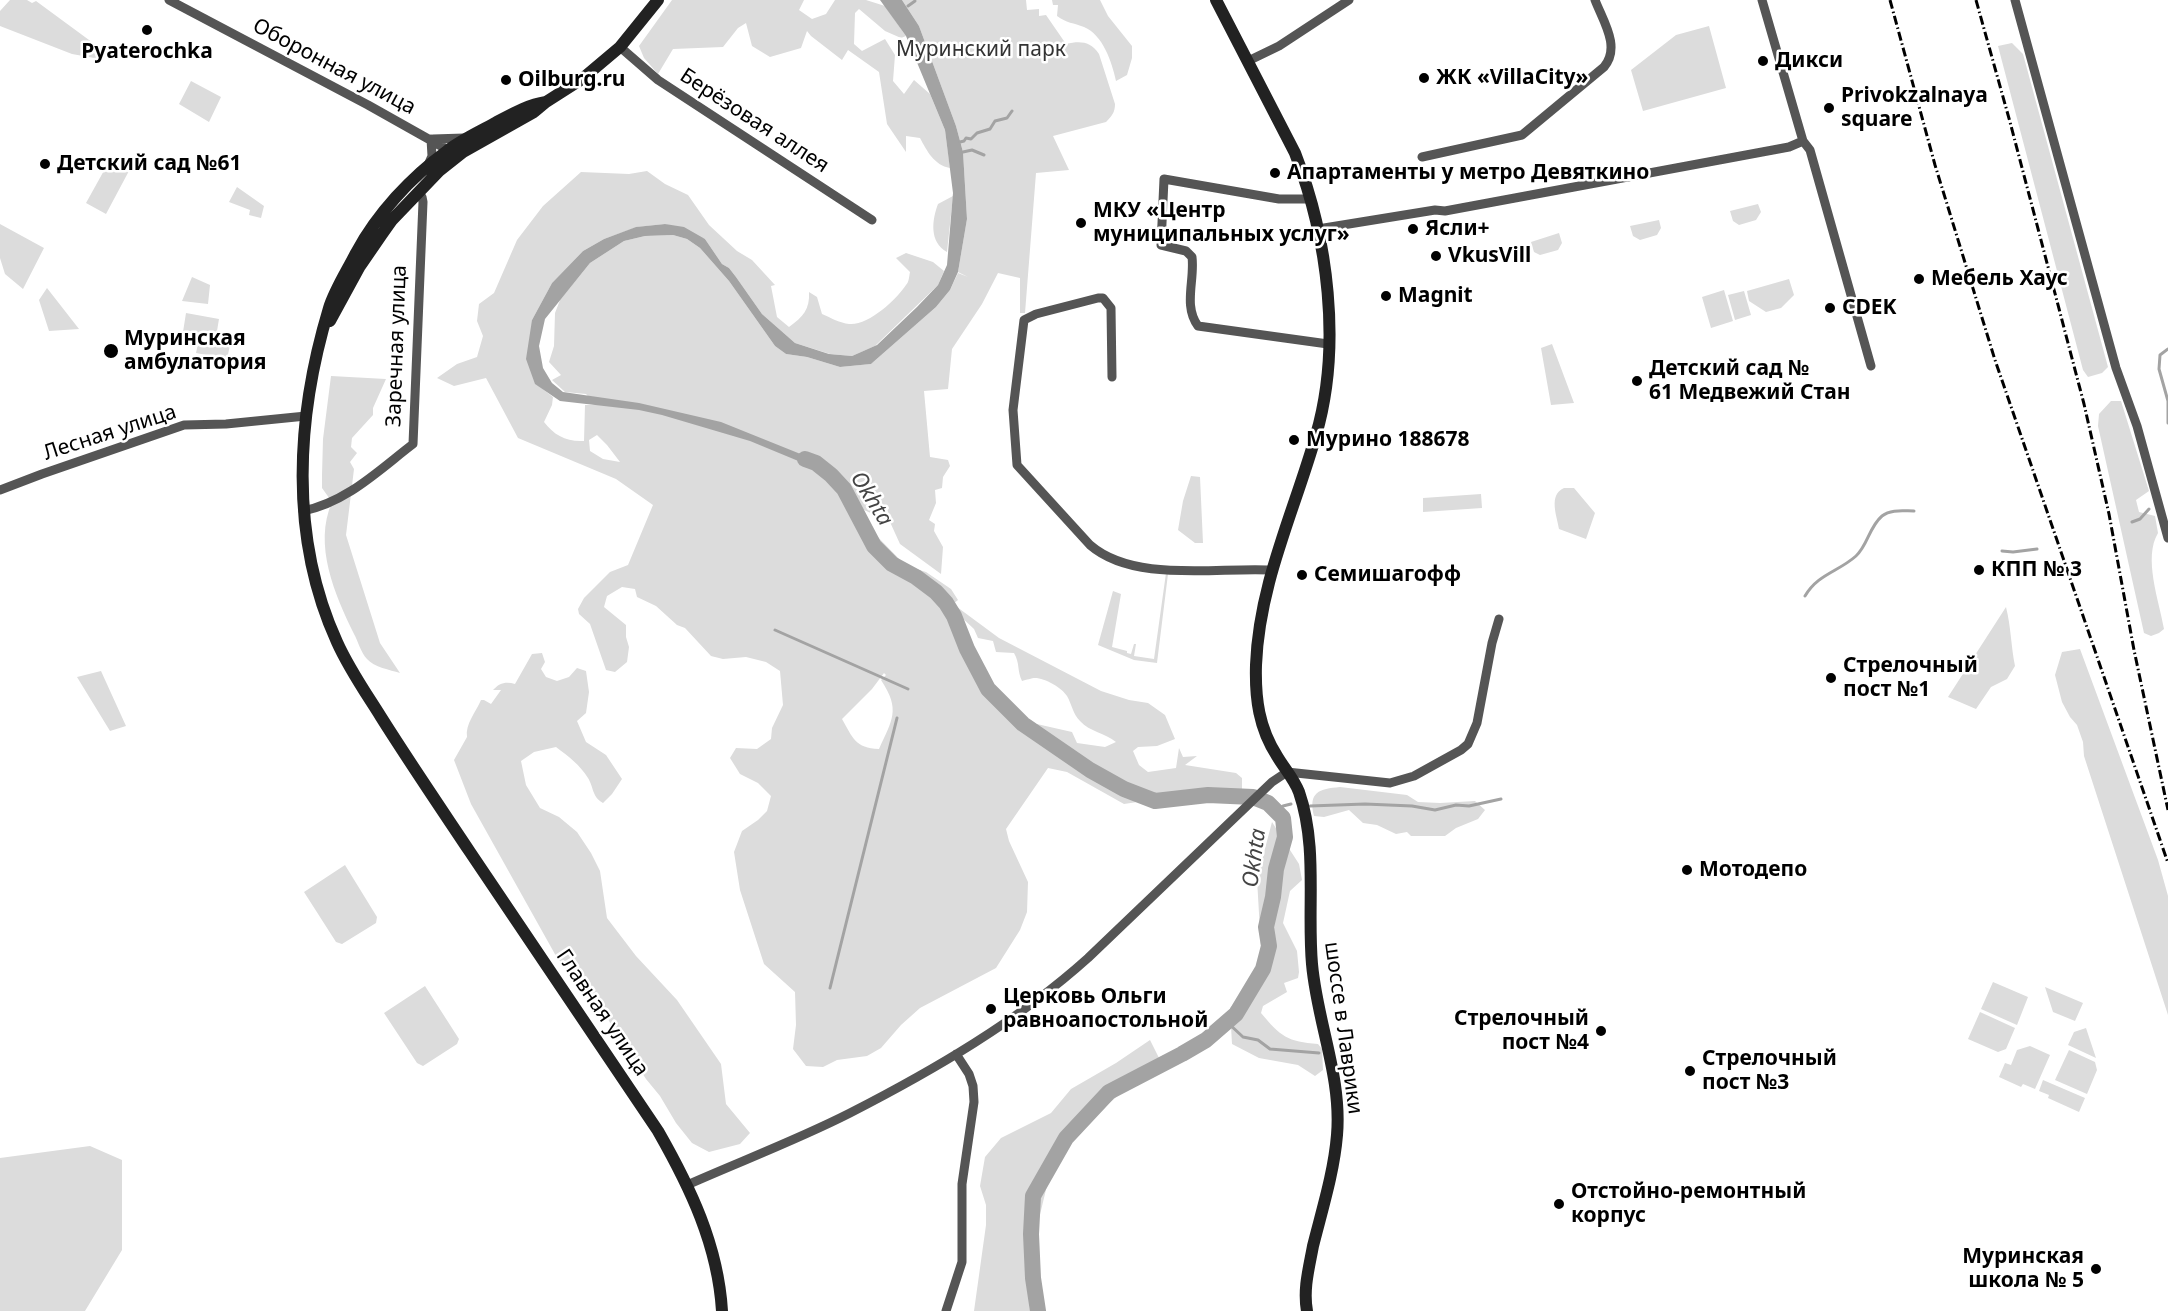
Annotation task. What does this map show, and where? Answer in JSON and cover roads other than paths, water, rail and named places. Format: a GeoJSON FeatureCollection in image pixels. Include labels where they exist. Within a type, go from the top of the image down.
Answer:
{"type":"FeatureCollection","features":[{"type":"Feature","properties":{"kind":"main road","name":"шоссе в Лаврики"},"geometry":{"type":"LineString","coordinates":[[1216,0],[1295,153],[1311,199],[1318,229],[1328,297],[1328,368],[1319,425],[1271,570],[1260,624],[1256,689],[1261,725],[1299,796],[1305,818],[1310,860],[1312,965],[1332,1065],[1337,1108],[1334,1158],[1306,1279],[1307,1311]]}},
{"type":"Feature","properties":{"kind":"main road"},"geometry":{"type":"LineString","coordinates":[[324,331],[370,249],[392,220],[418,192],[448,150],[534,112],[582,79],[620,47],[657,1]]}},
{"type":"Feature","properties":{"kind":"main road"},"geometry":{"type":"LineString","coordinates":[[324,331],[336,290],[361,243],[394,201],[433,169],[463,152],[479,137]]}},
{"type":"Feature","properties":{"kind":"main road","name":"Главная улица"},"geometry":{"type":"LineString","coordinates":[[324,331],[306,416],[302,470],[303,511],[309,559],[326,616],[352,670],[406,756],[658,1131],[687,1185],[711,1244],[721,1292],[722,1311]]}},
{"type":"Feature","properties":{"kind":"street","name":"Оборонная улица"},"geometry":{"type":"LineString","coordinates":[[169,0],[448,150]]}},
{"type":"Feature","properties":{"kind":"street"},"geometry":{"type":"LineString","coordinates":[[1248,62],[1279,46],[1349,0]]}},
{"type":"Feature","properties":{"kind":"street"},"geometry":{"type":"LineString","coordinates":[[1422,157],[1522,135],[1604,67],[1612,53],[1611,40],[1595,0]]}},
{"type":"Feature","properties":{"kind":"street"},"geometry":{"type":"LineString","coordinates":[[1762,0],[1803,141],[1810,150],[1871,366]]}},
{"type":"Feature","properties":{"kind":"street"},"geometry":{"type":"LineString","coordinates":[[2015,0],[2110,346],[2137,426],[2168,538]]}},
{"type":"Feature","properties":{"kind":"street","name":"Берёзовая аллея"},"geometry":{"type":"LineString","coordinates":[[620,47],[658,80],[872,220]]}},
{"type":"Feature","properties":{"kind":"street"},"geometry":{"type":"LineString","coordinates":[[433,169],[431,139],[453,140],[479,137]]}},
{"type":"Feature","properties":{"kind":"street"},"geometry":{"type":"LineString","coordinates":[[1318,229],[1435,210],[1445,211],[1789,147],[1803,141]]}},
{"type":"Feature","properties":{"kind":"street"},"geometry":{"type":"LineString","coordinates":[[1311,199],[1279,199],[1164,179],[1161,245],[1186,251],[1192,257],[1191,318],[1198,326],[1328,344]]}},
{"type":"Feature","properties":{"kind":"street","name":"Заречная улица"},"geometry":{"type":"LineString","coordinates":[[303,511],[328,504],[349,494],[413,444],[423,202],[418,192]]}},
{"type":"Feature","properties":{"kind":"street"},"geometry":{"type":"LineString","coordinates":[[1112,377],[1111,308],[1102,298],[1036,314],[1024,320],[1013,410],[1017,465],[1090,545],[1098,552],[1133,567],[1157,570],[1271,570]]}},
{"type":"Feature","properties":{"kind":"street","name":"Лесная улица"},"geometry":{"type":"LineString","coordinates":[[0,490],[184,425],[226,424],[306,416]]}},
{"type":"Feature","properties":{"kind":"street"},"geometry":{"type":"LineString","coordinates":[[687,1185],[849,1114],[956,1054],[1061,982],[1231,820],[1272,782],[1287,772],[1390,783],[1414,776],[1461,750],[1468,744],[1477,723],[1499,619]]}},
{"type":"Feature","properties":{"kind":"street"},"geometry":{"type":"LineString","coordinates":[[946,1311],[962,1262],[962,1184],[974,1102],[973,1086],[969,1074],[956,1054]]}},
{"type":"Feature","properties":{"kind":"waterway"},"geometry":{"type":"LineString","coordinates":[[908,6],[915,1]]}},
{"type":"Feature","properties":{"kind":"waterway"},"geometry":{"type":"LineString","coordinates":[[960,142],[990,129],[995,121],[1007,118],[1012,111]]}},
{"type":"Feature","properties":{"kind":"waterway"},"geometry":{"type":"LineString","coordinates":[[963,152],[972,150],[984,155]]}},
{"type":"Feature","properties":{"kind":"waterway"},"geometry":{"type":"LineString","coordinates":[[2168,349],[2160,355],[2159,369],[2168,401],[2168,423]]}},
{"type":"Feature","properties":{"kind":"waterway","name":"Okhta"},"geometry":{"type":"LineString","coordinates":[[805,459],[816,463],[844,489],[874,546],[892,564],[916,577],[946,603],[988,689],[1023,724],[1090,770],[1124,789],[1155,801],[1208,795],[1253,797],[1268,803],[1283,818],[1285,837],[1276,869],[1273,897],[1266,927],[1269,946],[1263,969],[1236,1014],[1206,1040],[1109,1092],[1066,1138],[1033,1196],[1031,1234],[1033,1278],[1038,1311]]}},
{"type":"Feature","properties":{"kind":"waterway"},"geometry":{"type":"LineString","coordinates":[[2132,522],[2140,519],[2149,509]]}},
{"type":"Feature","properties":{"kind":"waterway"},"geometry":{"type":"LineString","coordinates":[[1805,596],[1822,578],[1860,552],[1874,525],[1882,516],[1893,511],[1914,511]]}},
{"type":"Feature","properties":{"kind":"waterway"},"geometry":{"type":"LineString","coordinates":[[2002,551],[2037,549]]}},
{"type":"Feature","properties":{"kind":"waterway"},"geometry":{"type":"LineString","coordinates":[[775,630],[908,689]]}},
{"type":"Feature","properties":{"kind":"waterway"},"geometry":{"type":"LineString","coordinates":[[830,988],[897,718]]}},
{"type":"Feature","properties":{"kind":"waterway"},"geometry":{"type":"LineString","coordinates":[[1310,806],[1365,804],[1412,806],[1435,810],[1501,799]]}},
{"type":"Feature","properties":{"kind":"waterway"},"geometry":{"type":"LineString","coordinates":[[1276,810],[1291,804]]}},
{"type":"Feature","properties":{"kind":"waterway"},"geometry":{"type":"LineString","coordinates":[[1227,1022],[1243,1037],[1258,1040],[1270,1049],[1319,1053]]}},
{"type":"Feature","properties":{"kind":"railway"},"geometry":{"type":"LineString","coordinates":[[1890,0],[1935,165],[1995,360],[2168,863]]}},
{"type":"Feature","properties":{"kind":"railway"},"geometry":{"type":"LineString","coordinates":[[1976,0],[2084,404],[2109,514],[2134,650],[2168,810]]}},
{"type":"Feature","properties":{"kind":"place","name":"Pyaterochka"},"geometry":{"type":"Point","coordinates":[147,30]}},
{"type":"Feature","properties":{"kind":"place","name":"Дикси"},"geometry":{"type":"Point","coordinates":[1763,61]}},
{"type":"Feature","properties":{"kind":"place","name":"ЖК «VillaCity»"},"geometry":{"type":"Point","coordinates":[1424,78]}},
{"type":"Feature","properties":{"kind":"place","name":"Oilburg.ru"},"geometry":{"type":"Point","coordinates":[506,80]}},
{"type":"Feature","properties":{"kind":"place","name":"Privokzalnaya square"},"geometry":{"type":"Point","coordinates":[1829,108]}},
{"type":"Feature","properties":{"kind":"place","name":"Детский сад №61"},"geometry":{"type":"Point","coordinates":[45,164]}},
{"type":"Feature","properties":{"kind":"place","name":"Апартаменты у метро Девяткино"},"geometry":{"type":"Point","coordinates":[1275,173]}},
{"type":"Feature","properties":{"kind":"place","name":"МКУ «Центр муниципальных услуг»"},"geometry":{"type":"Point","coordinates":[1081,223]}},
{"type":"Feature","properties":{"kind":"place","name":"Ясли+"},"geometry":{"type":"Point","coordinates":[1413,229]}},
{"type":"Feature","properties":{"kind":"place","name":"VkusVill"},"geometry":{"type":"Point","coordinates":[1436,256]}},
{"type":"Feature","properties":{"kind":"place","name":"Мебель Хаус"},"geometry":{"type":"Point","coordinates":[1919,279]}},
{"type":"Feature","properties":{"kind":"place","name":"Magnit"},"geometry":{"type":"Point","coordinates":[1386,296]}},
{"type":"Feature","properties":{"kind":"place","name":"CDEK"},"geometry":{"type":"Point","coordinates":[1830,308]}},
{"type":"Feature","properties":{"kind":"place","name":"Муринская амбулатория"},"geometry":{"type":"Point","coordinates":[111,351]}},
{"type":"Feature","properties":{"kind":"place","name":"Детский сад № 61 Медвежий Стан"},"geometry":{"type":"Point","coordinates":[1637,381]}},
{"type":"Feature","properties":{"kind":"place","name":"Мурино 188678"},"geometry":{"type":"Point","coordinates":[1294,440]}},
{"type":"Feature","properties":{"kind":"place","name":"КПП № 3"},"geometry":{"type":"Point","coordinates":[1979,570]}},
{"type":"Feature","properties":{"kind":"place","name":"Семишагофф"},"geometry":{"type":"Point","coordinates":[1302,575]}},
{"type":"Feature","properties":{"kind":"place","name":"Стрелочный пост №1"},"geometry":{"type":"Point","coordinates":[1831,678]}},
{"type":"Feature","properties":{"kind":"place","name":"Мотодепо"},"geometry":{"type":"Point","coordinates":[1687,870]}},
{"type":"Feature","properties":{"kind":"place","name":"Церковь Ольги равноапостольной"},"geometry":{"type":"Point","coordinates":[991,1009]}},
{"type":"Feature","properties":{"kind":"place","name":"Стрелочный пост №4"},"geometry":{"type":"Point","coordinates":[1601,1031]}},
{"type":"Feature","properties":{"kind":"place","name":"Стрелочный пост №3"},"geometry":{"type":"Point","coordinates":[1690,1071]}},
{"type":"Feature","properties":{"kind":"place","name":"Отстойно-ремонтный корпус"},"geometry":{"type":"Point","coordinates":[1559,1204]}},
{"type":"Feature","properties":{"kind":"place","name":"Муринская школа № 5"},"geometry":{"type":"Point","coordinates":[2096,1269]}},
{"type":"Feature","properties":{"kind":"park label","name":"Муринский парк"},"geometry":{"type":"Point","coordinates":[981,50]}}]}
